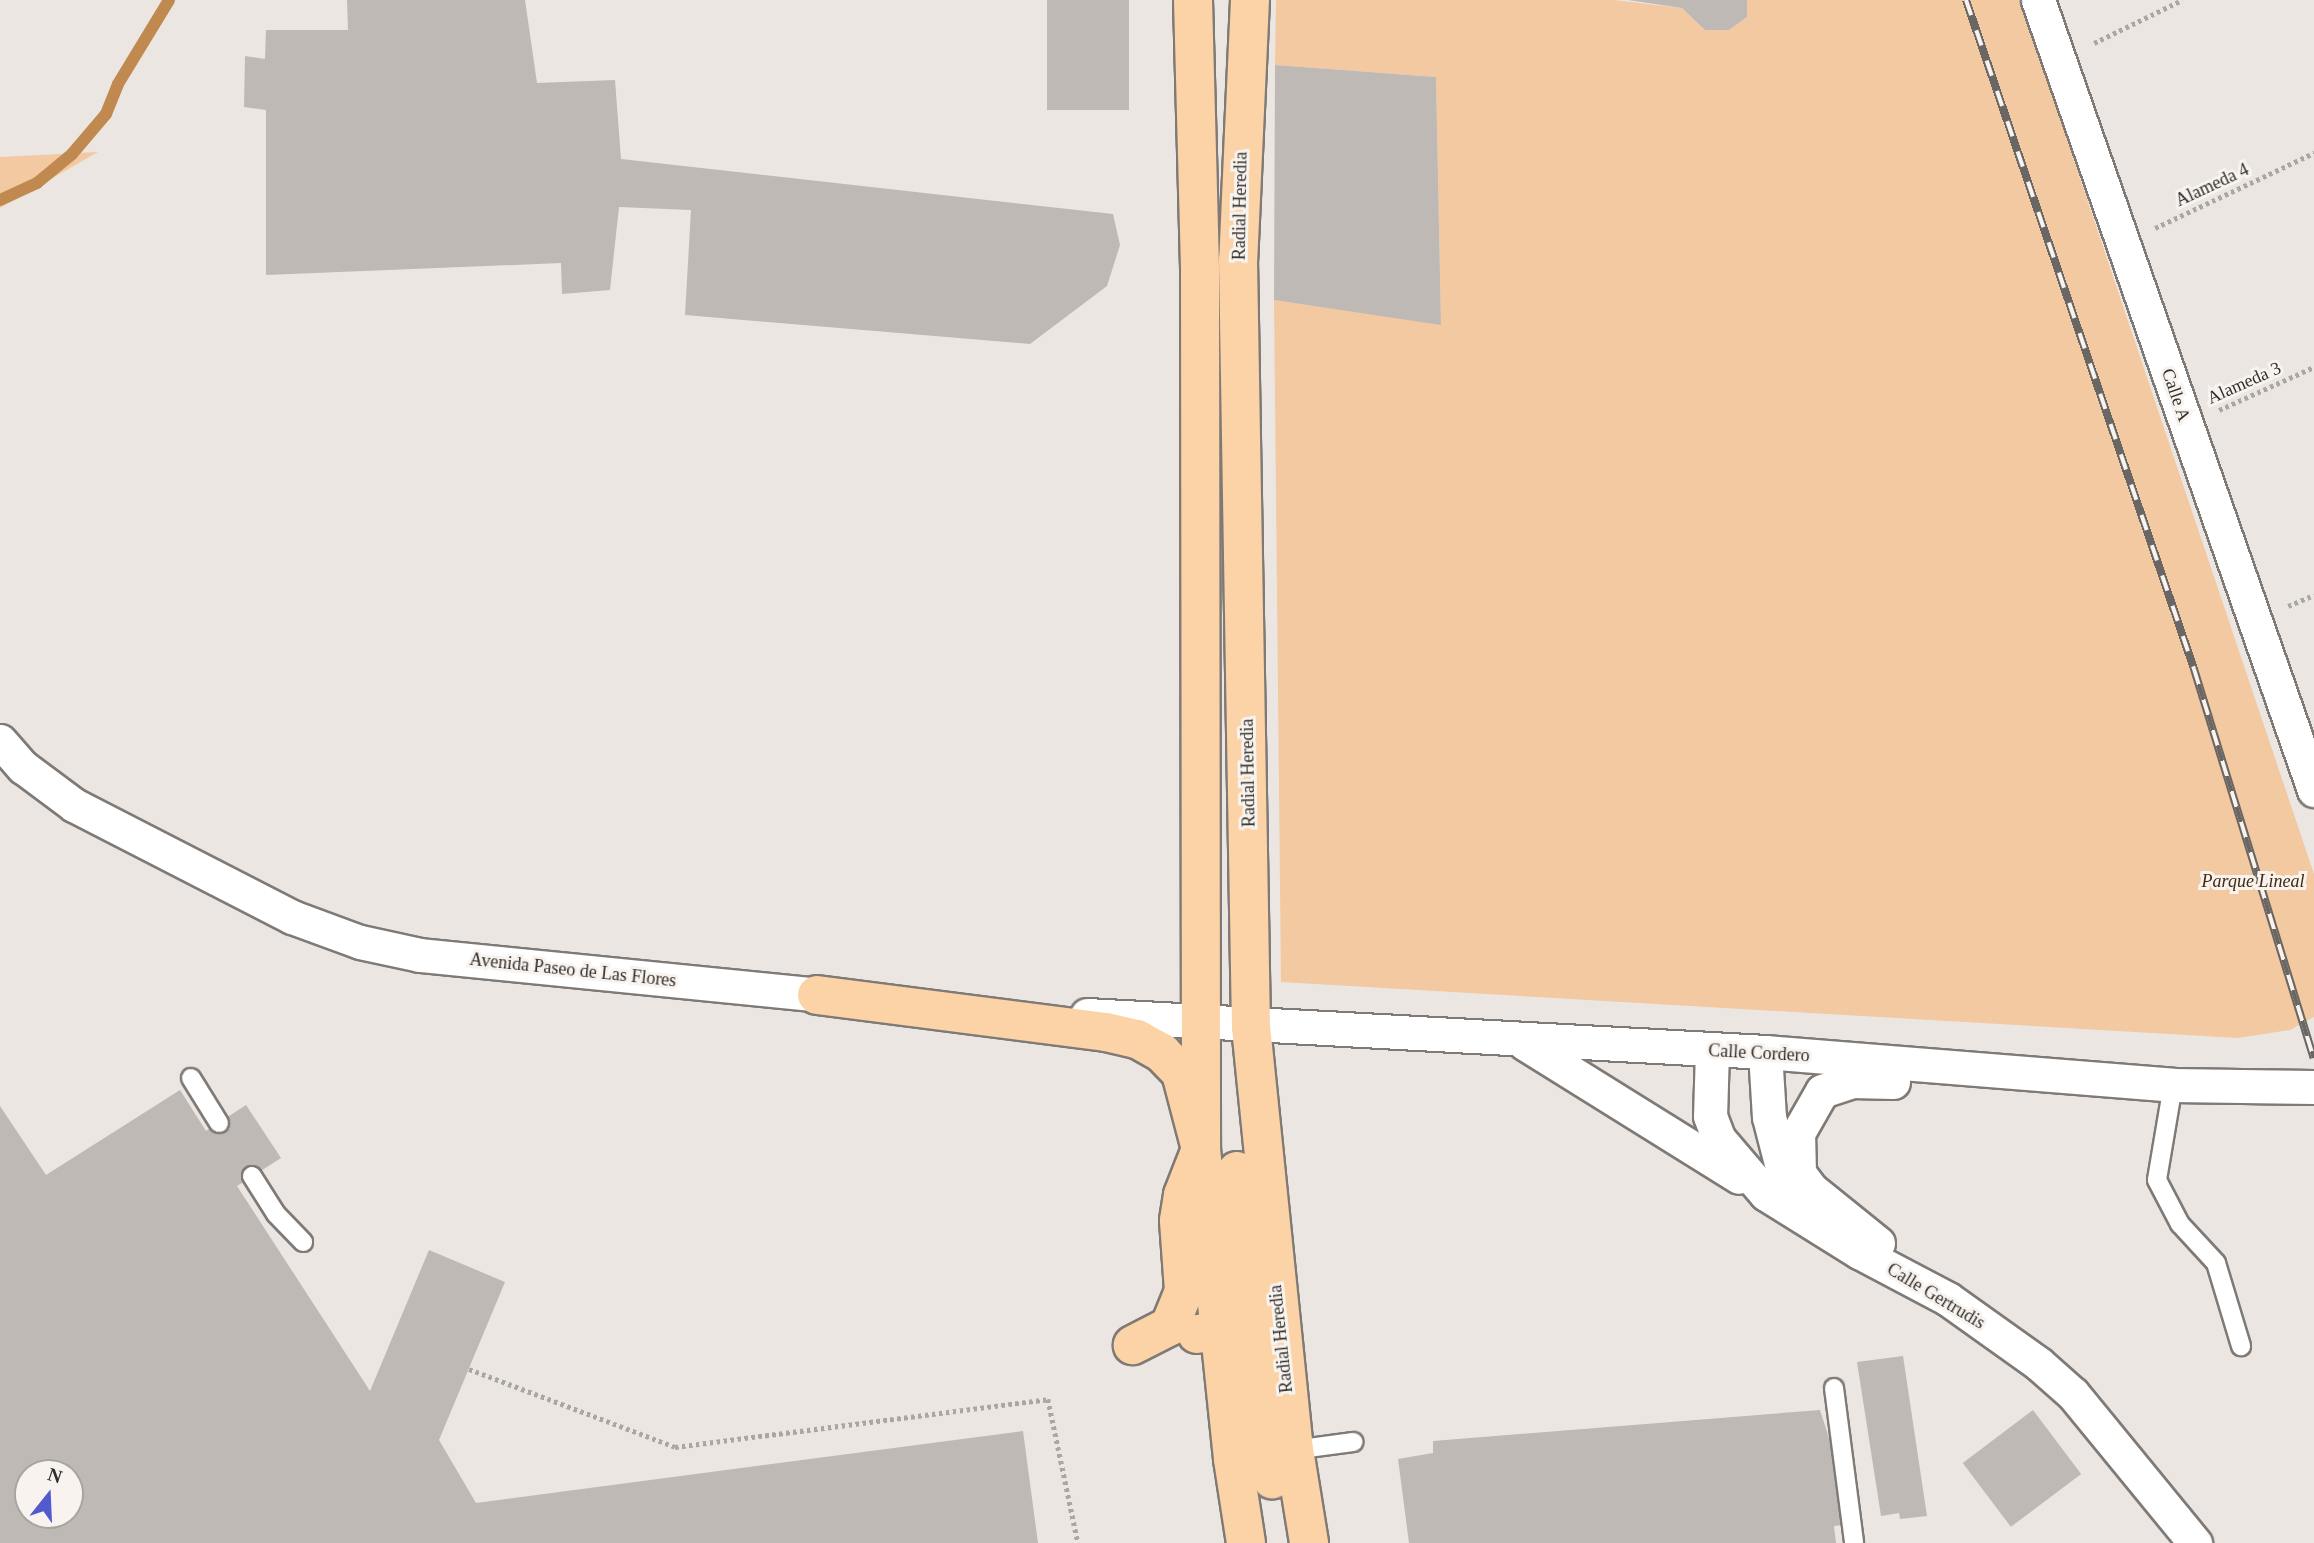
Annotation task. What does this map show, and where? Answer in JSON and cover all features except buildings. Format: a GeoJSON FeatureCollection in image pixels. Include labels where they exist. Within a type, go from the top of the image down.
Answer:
{"type":"FeatureCollection","features":[{"type":"Feature","properties":{"kind":"main road"},"geometry":{"type":"LineString","coordinates":[[1193,0],[1200,286],[1203,1023],[1201,1149],[1181,1208],[1184,1292],[1180,1310],[1170,1326],[1133,1345],[1235,1334]]}},
{"type":"Feature","properties":{"kind":"main road","name":"Radial Heredia"},"geometry":{"type":"LineString","coordinates":[[1249,5],[1238,260],[1251,1027],[1294,1450],[1309,1543]]}},
{"type":"Feature","properties":{"kind":"main road"},"geometry":{"type":"LineString","coordinates":[[817,995],[1136,1039],[1162,1053],[1181,1073],[1201,1149],[1235,1334],[1282,1543]]}},
{"type":"Feature","properties":{"kind":"main road"},"geometry":{"type":"LineString","coordinates":[[1203,1023],[1222,1037],[1228,1050],[1235,1334],[1247,1543]]}},
{"type":"Feature","properties":{"kind":"street","name":"Calle A"},"geometry":{"type":"LineString","coordinates":[[2038,0],[2314,790]]}},
{"type":"Feature","properties":{"kind":"street","name":"Avenida Paseo de Las Flores"},"geometry":{"type":"LineString","coordinates":[[0,741],[23,767],[74,805],[281,912],[360,942],[420,955],[817,995],[1203,1023]]}},
{"type":"Feature","properties":{"kind":"street","name":"Calle Cordero"},"geometry":{"type":"LineString","coordinates":[[1203,1023],[1522,1042],[1765,1052],[2173,1085],[2314,1087]]}},
{"type":"Feature","properties":{"kind":"street"},"geometry":{"type":"LineString","coordinates":[[1522,1042],[1766,1194]]}},
{"type":"Feature","properties":{"kind":"street","name":"Calle Gertrudis"},"geometry":{"type":"LineString","coordinates":[[1712,1050],[1710,1116],[1719,1139],[1766,1194],[1859,1252],[1948,1299],[2073,1394],[2195,1543]]}},
{"type":"Feature","properties":{"kind":"street"},"geometry":{"type":"LineString","coordinates":[[1765,1052],[1769,1117],[1781,1173],[1790,1189],[1859,1252]]}},
{"type":"Feature","properties":{"kind":"street"},"geometry":{"type":"LineString","coordinates":[[1948,1299],[1811,1189],[1799,1173],[1798,1133],[1822,1091],[1852,1081],[2173,1085]]}},
{"type":"Feature","properties":{"kind":"lane"},"geometry":{"type":"LineString","coordinates":[[191,1078],[219,1123]]}},
{"type":"Feature","properties":{"kind":"lane"},"geometry":{"type":"LineString","coordinates":[[2173,1085],[2157,1180],[2180,1224],[2216,1263],[2241,1346]]}},
{"type":"Feature","properties":{"kind":"lane"},"geometry":{"type":"LineString","coordinates":[[252,1176],[275,1214],[303,1242]]}},
{"type":"Feature","properties":{"kind":"lane"},"geometry":{"type":"LineString","coordinates":[[1834,1388],[1854,1543]]}},
{"type":"Feature","properties":{"kind":"lane"},"geometry":{"type":"LineString","coordinates":[[1294,1450],[1353,1442]]}},
{"type":"Feature","properties":{"kind":"path"},"geometry":{"type":"LineString","coordinates":[[2059,60],[2182,0]]}},
{"type":"Feature","properties":{"kind":"path","name":"Alameda 4"},"geometry":{"type":"LineString","coordinates":[[2123,243],[2314,153]]}},
{"type":"Feature","properties":{"kind":"path","name":"Alameda 3"},"geometry":{"type":"LineString","coordinates":[[2186,425],[2314,367]]}},
{"type":"Feature","properties":{"kind":"path"},"geometry":{"type":"LineString","coordinates":[[469,1370],[675,1447],[1048,1399],[1078,1543]]}},
{"type":"Feature","properties":{"kind":"green space","name":"Parque Lineal"},"geometry":{"type":"Polygon","coordinates":[[[1276,0],[1614,0],[1682,8],[1705,30],[1729,30],[1747,17],[1747,0],[2020,0],[2314,874],[2314,1017],[2290,1030],[2238,1038],[1281,982],[1274,300],[1441,324],[1436,77],[1275,65],[1276,0]]]}},
{"type":"Feature","properties":{"kind":"green space"},"geometry":{"type":"Polygon","coordinates":[[[98,152],[0,208],[0,157],[98,152]]]}},
{"type":"Feature","properties":{"kind":"waterway"},"geometry":{"type":"LineString","coordinates":[[0,200],[37,183],[72,154],[106,114],[118,84],[169,0]]}},
{"type":"Feature","properties":{"kind":"railway"},"geometry":{"type":"LineString","coordinates":[[1966,0],[2194,669],[2314,1058]]}}]}
